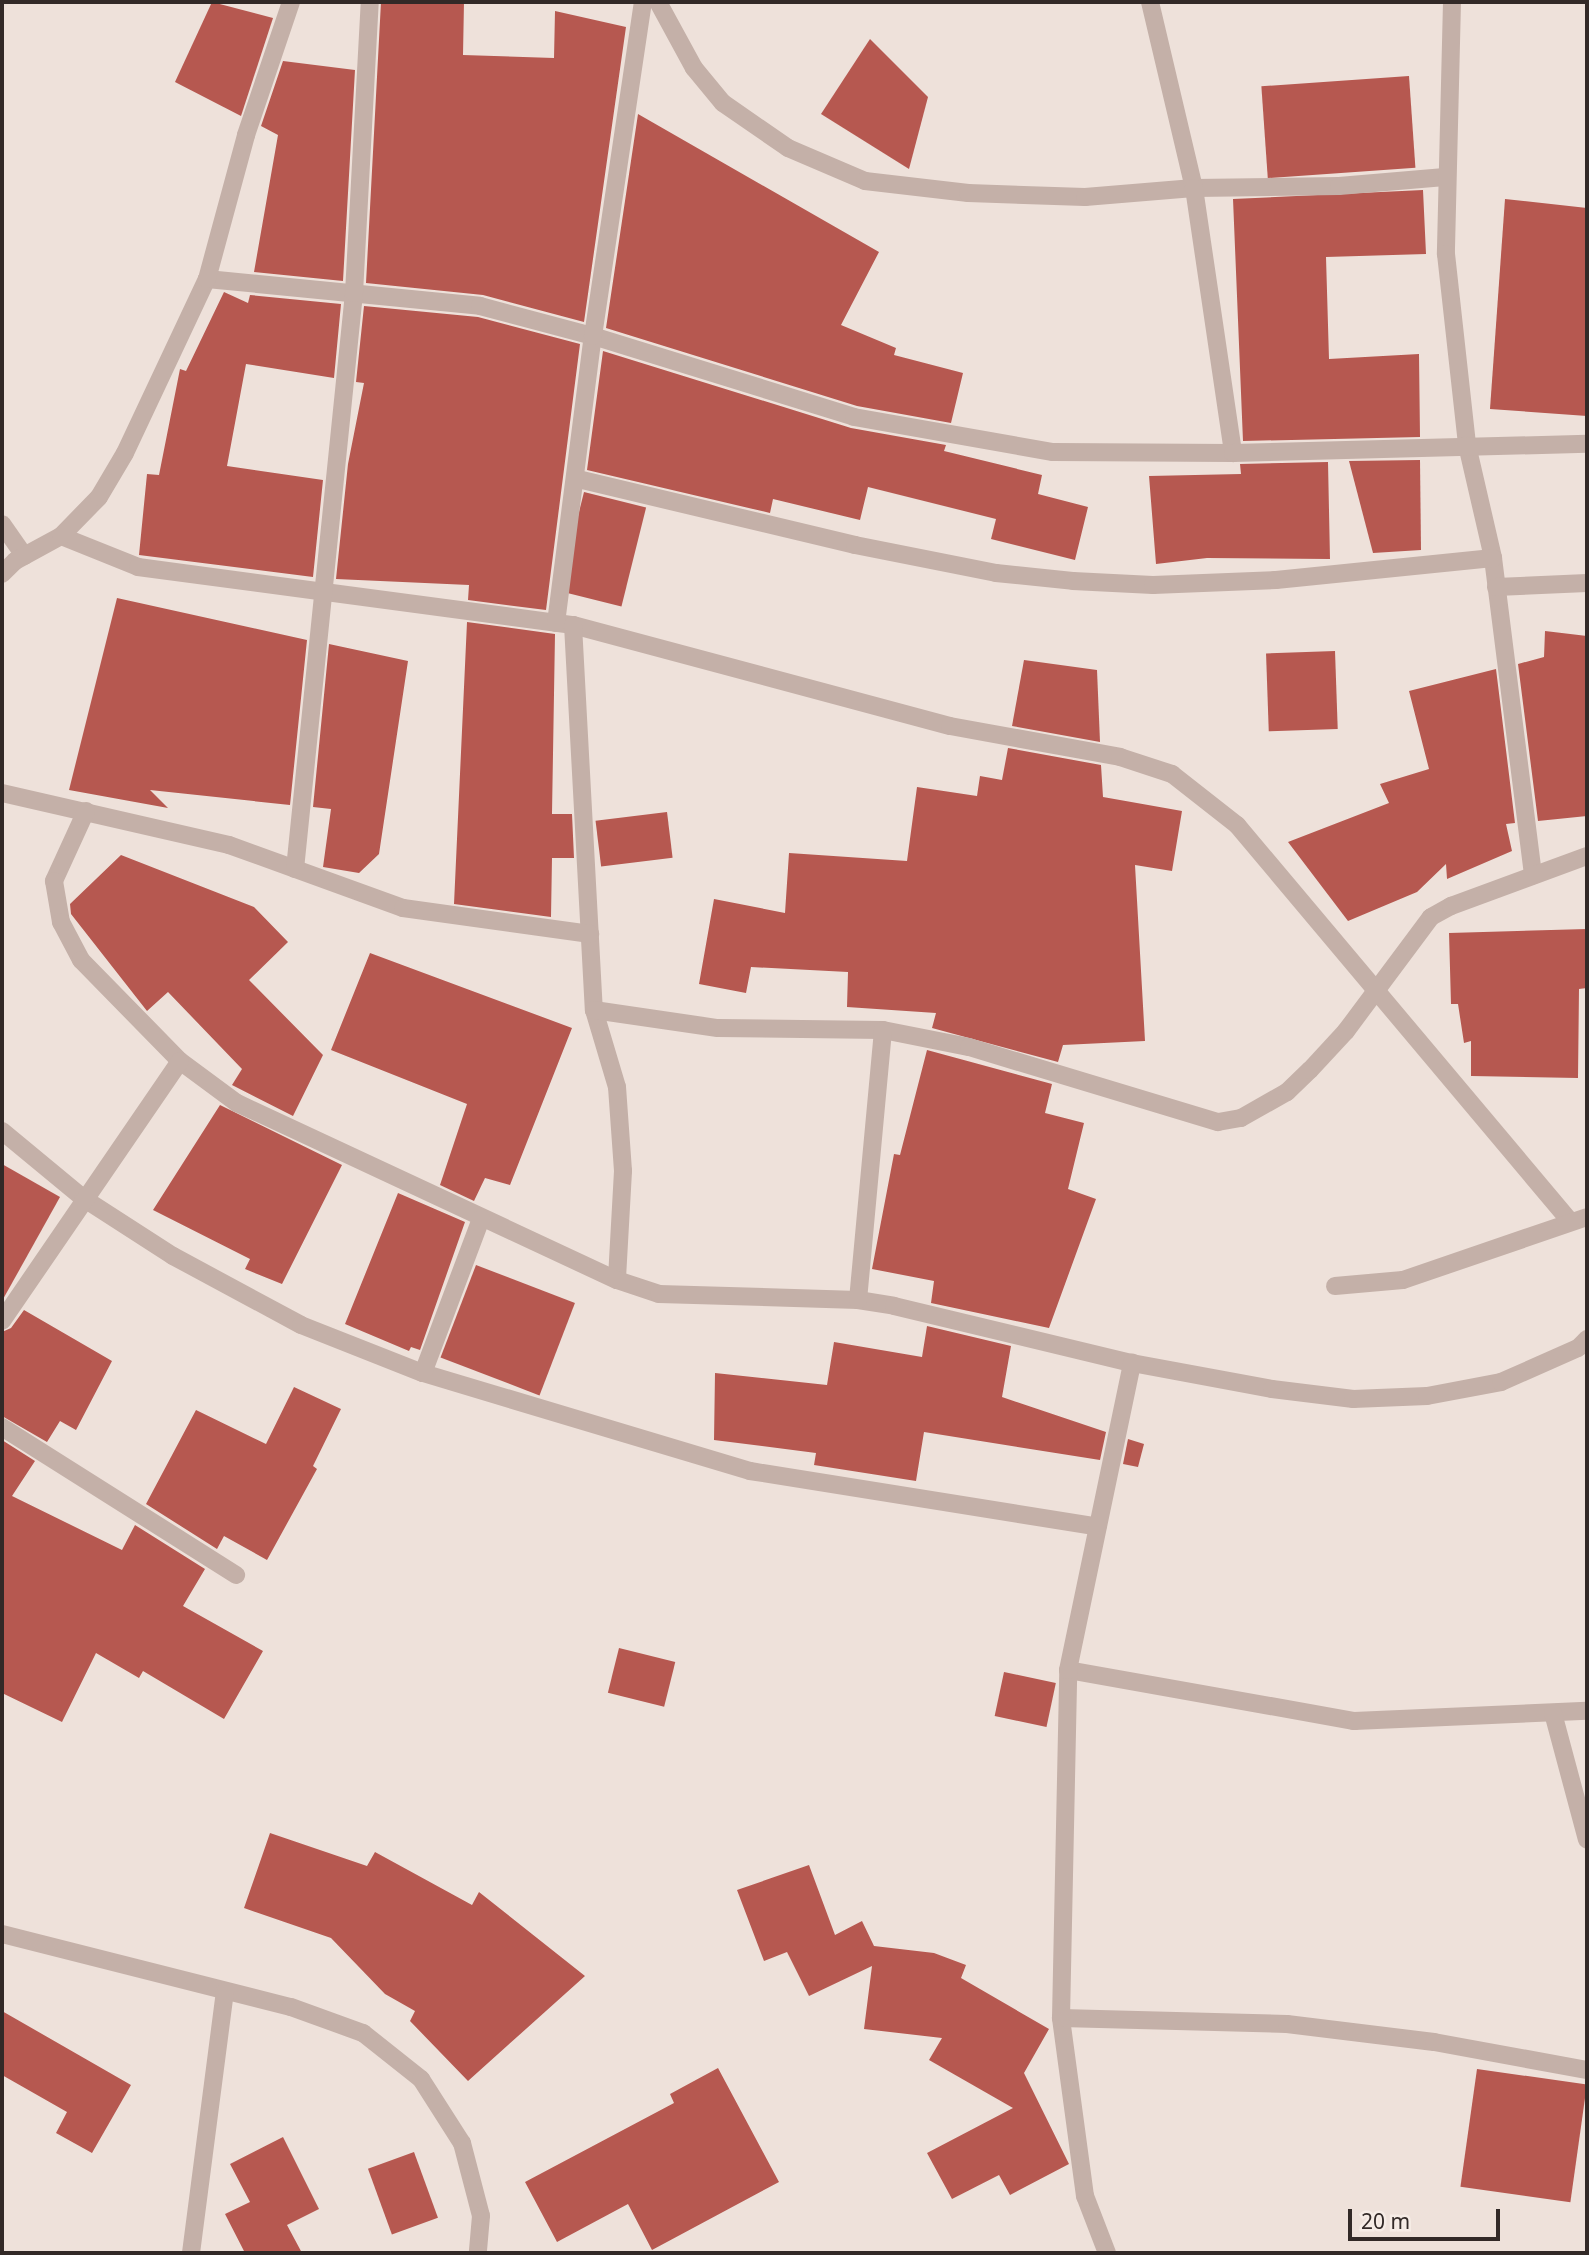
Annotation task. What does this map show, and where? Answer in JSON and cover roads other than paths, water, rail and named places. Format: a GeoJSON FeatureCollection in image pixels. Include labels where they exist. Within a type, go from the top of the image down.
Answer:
{"type":"FeatureCollection","features":[{"type":"Feature","properties":{"kind":"street"},"geometry":{"type":"LineString","coordinates":[[2,574],[24,556],[61,536],[99,497],[125,453],[207,279],[246,135],[292,2]]}},
{"type":"Feature","properties":{"kind":"street"},"geometry":{"type":"LineString","coordinates":[[295,869],[354,293],[370,2]]}},
{"type":"Feature","properties":{"kind":"street"},"geometry":{"type":"LineString","coordinates":[[617,1280],[623,1171],[617,1087],[594,1010],[565,624],[593,335],[643,2]]}},
{"type":"Feature","properties":{"kind":"street"},"geometry":{"type":"LineString","coordinates":[[658,2],[694,68],[723,103],[788,148],[865,181],[968,193],[1085,197],[1194,188],[1339,186],[1445,177]]}},
{"type":"Feature","properties":{"kind":"street"},"geometry":{"type":"LineString","coordinates":[[1150,2],[1194,188],[1233,453]]}},
{"type":"Feature","properties":{"kind":"street"},"geometry":{"type":"LineString","coordinates":[[1452,2],[1445,177],[1446,254],[1467,445],[1493,558],[1532,875]]}},
{"type":"Feature","properties":{"kind":"street"},"geometry":{"type":"LineString","coordinates":[[207,279],[480,306],[593,335],[867,419],[1053,452],[1233,453],[1587,444]]}},
{"type":"Feature","properties":{"kind":"street"},"geometry":{"type":"LineString","coordinates":[[578,479],[855,545],[996,573],[1073,581],[1153,585],[1276,580],[1493,558]]}},
{"type":"Feature","properties":{"kind":"street"},"geometry":{"type":"LineString","coordinates":[[2,524],[24,556]]}},
{"type":"Feature","properties":{"kind":"street"},"geometry":{"type":"LineString","coordinates":[[61,536],[138,567],[565,624],[950,726],[1120,757],[1172,774],[1237,825],[1569,1220]]}},
{"type":"Feature","properties":{"kind":"street"},"geometry":{"type":"LineString","coordinates":[[1496,587],[1587,583]]}},
{"type":"Feature","properties":{"kind":"street"},"geometry":{"type":"LineString","coordinates":[[2,793],[229,845],[403,908],[590,934]]}},
{"type":"Feature","properties":{"kind":"street"},"geometry":{"type":"LineString","coordinates":[[86,811],[54,881],[61,922],[81,960],[180,1062],[236,1103],[617,1280],[659,1294],[858,1300],[1132,1363],[1353,1399],[1427,1396],[1501,1382],[1578,1348],[1587,1339]]}},
{"type":"Feature","properties":{"kind":"street"},"geometry":{"type":"LineString","coordinates":[[594,1010],[719,1028],[883,1030],[969,1046],[1218,1122],[1261,1111],[1287,1092],[1346,1031],[1431,917],[1532,875],[1587,856]]}},
{"type":"Feature","properties":{"kind":"street"},"geometry":{"type":"LineString","coordinates":[[858,1300],[883,1030]]}},
{"type":"Feature","properties":{"kind":"street"},"geometry":{"type":"LineString","coordinates":[[2,1321],[83,1198],[180,1062]]}},
{"type":"Feature","properties":{"kind":"street"},"geometry":{"type":"LineString","coordinates":[[2,1131],[83,1198],[173,1256],[301,1325],[423,1373],[750,1471],[1098,1527]]}},
{"type":"Feature","properties":{"kind":"street"},"geometry":{"type":"LineString","coordinates":[[1335,1286],[1402,1280],[1569,1220],[1587,1217]]}},
{"type":"Feature","properties":{"kind":"street"},"geometry":{"type":"LineString","coordinates":[[423,1373],[481,1219]]}},
{"type":"Feature","properties":{"kind":"street"},"geometry":{"type":"LineString","coordinates":[[1107,2253],[1085,2196],[1061,2018],[1068,1670],[1132,1363]]}},
{"type":"Feature","properties":{"kind":"street"},"geometry":{"type":"LineString","coordinates":[[2,1427],[236,1575]]}},
{"type":"Feature","properties":{"kind":"street"},"geometry":{"type":"LineString","coordinates":[[1068,1670],[1354,1721],[1587,1712]]}},
{"type":"Feature","properties":{"kind":"street"},"geometry":{"type":"LineString","coordinates":[[1553,1713],[1587,1840]]}},
{"type":"Feature","properties":{"kind":"street"},"geometry":{"type":"LineString","coordinates":[[2,1934],[291,2007],[363,2033],[421,2079],[462,2143],[481,2216],[478,2253]]}},
{"type":"Feature","properties":{"kind":"street"},"geometry":{"type":"LineString","coordinates":[[191,2253],[225,1991]]}},
{"type":"Feature","properties":{"kind":"street"},"geometry":{"type":"LineString","coordinates":[[1061,2018],[1287,2024],[1434,2042],[1587,2070]]}}]}
